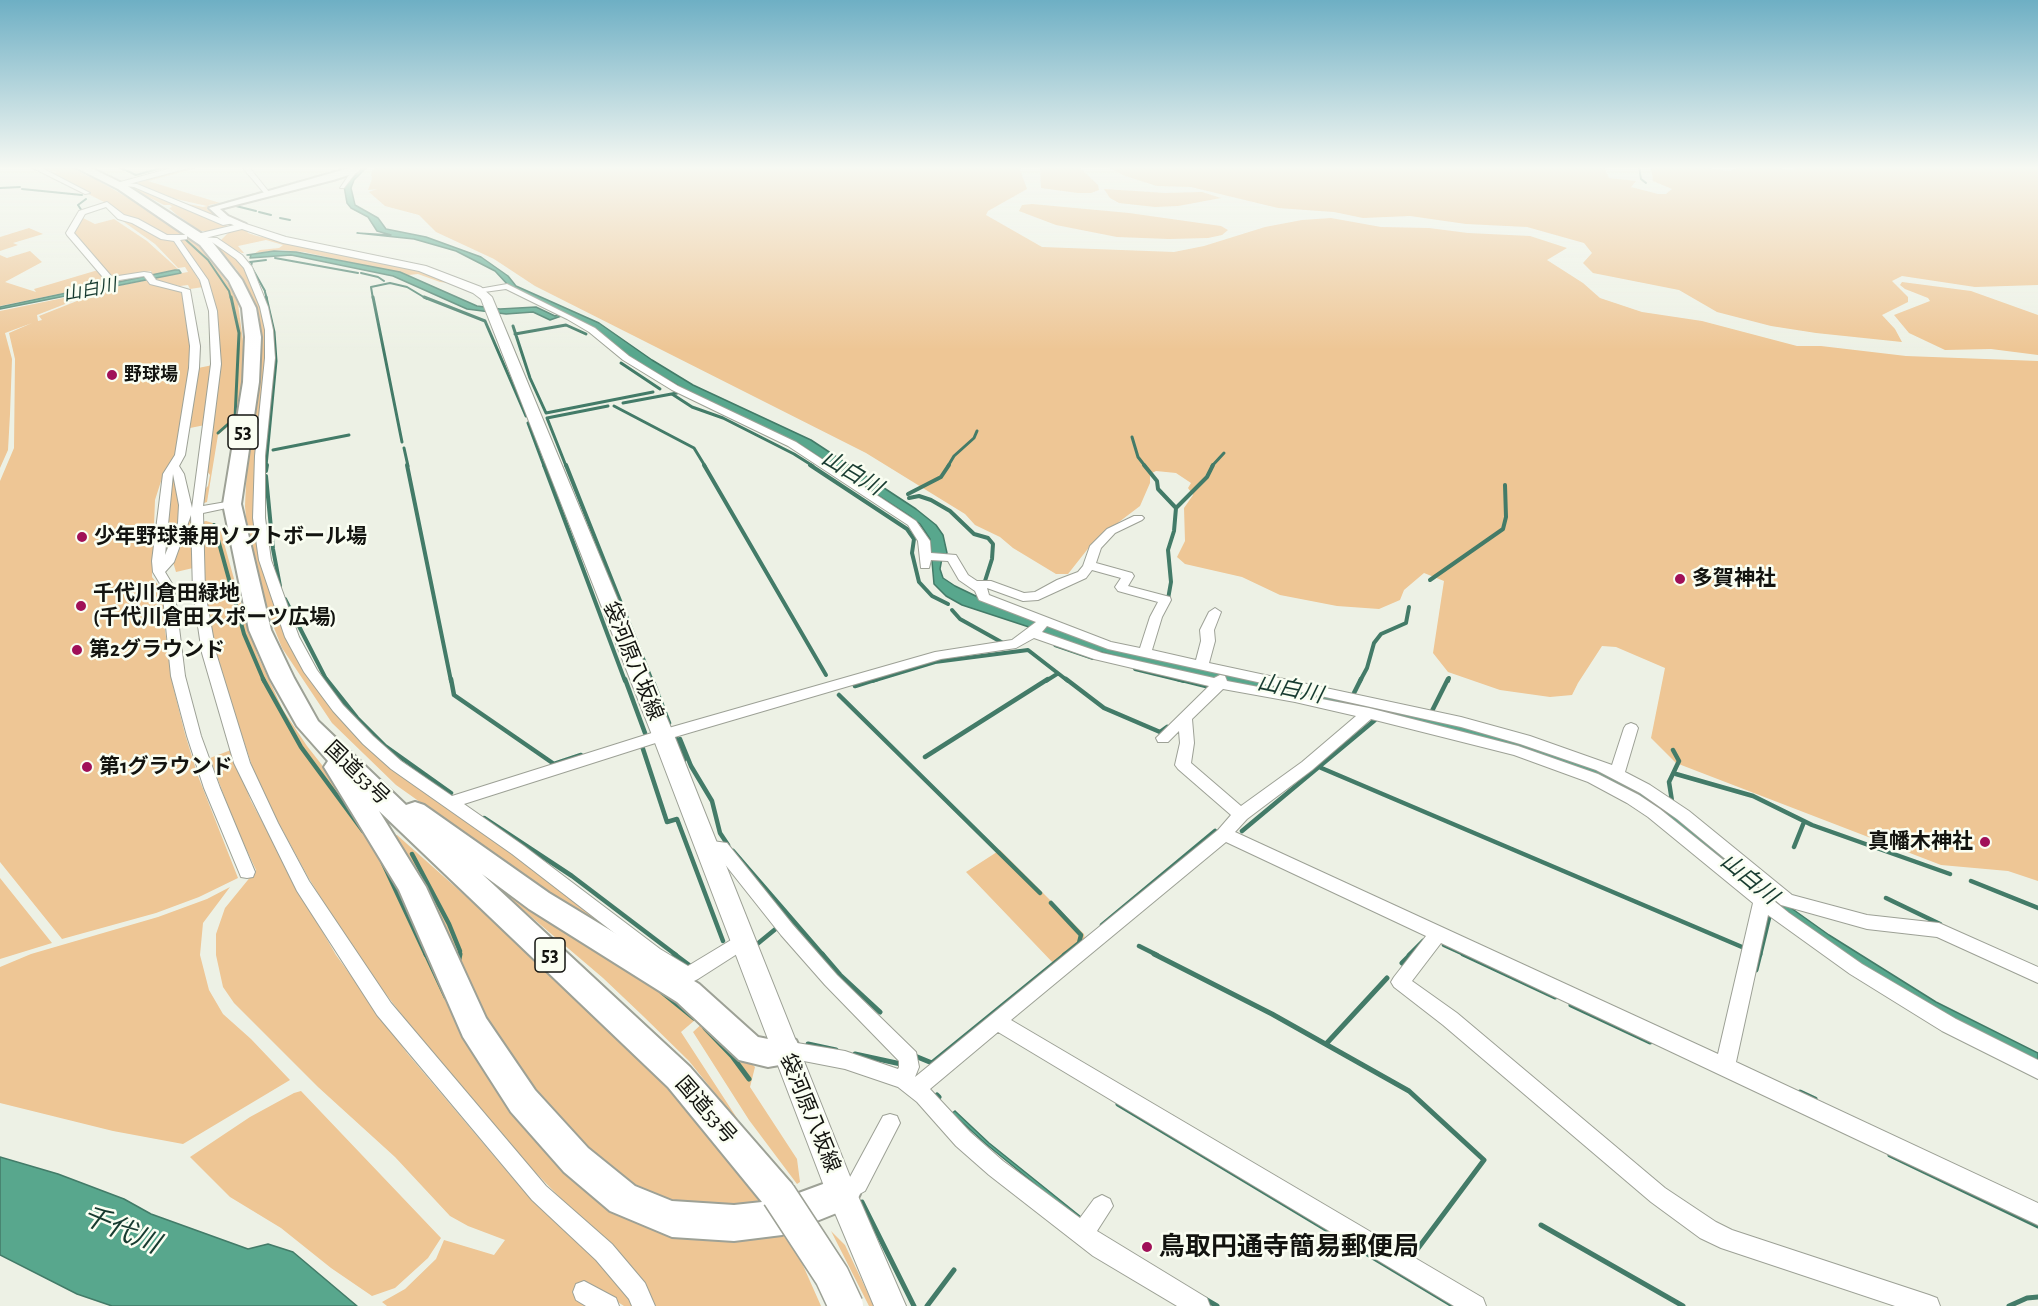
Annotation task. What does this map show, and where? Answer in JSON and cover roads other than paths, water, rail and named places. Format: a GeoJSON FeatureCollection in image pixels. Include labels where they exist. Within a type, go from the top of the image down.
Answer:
{"type":"FeatureCollection","features":[{"type":"Feature","properties":{"kind":"highway","name":"国道53号"},"geometry":{"type":"LineString","coordinates":[[185,228],[197,237],[235,280],[249,308],[253,337],[250,382],[232,504],[260,630],[282,678],[309,726],[345,763],[679,1077],[779,1195],[832,1276],[846,1306]]}},
{"type":"Feature","properties":{"kind":"highway"},"geometry":{"type":"LineString","coordinates":[[309,726],[378,830],[412,887],[474,1027],[523,1101],[576,1160],[623,1199],[672,1220],[734,1223],[782,1217],[842,1194]]}},
{"type":"Feature","properties":{"kind":"highway"},"geometry":{"type":"LineString","coordinates":[[345,763],[539,901],[688,993],[750,1050],[768,1053],[785,1050]]}},
{"type":"Feature","properties":{"kind":"main road"},"geometry":{"type":"LineString","coordinates":[[197,237],[226,228]]}},
{"type":"Feature","properties":{"kind":"main road","name":"袋河原八坂線"},"geometry":{"type":"LineString","coordinates":[[251,228],[294,242],[422,268],[477,290],[486,297],[663,735],[842,1194],[890,1306]]}},
{"type":"Feature","properties":{"kind":"street"},"geometry":{"type":"LineString","coordinates":[[73,228],[70,233],[110,280],[144,274],[153,282],[186,290],[195,346],[180,455],[168,474],[160,531],[159,572],[168,587],[178,676],[194,736],[212,788],[247,872]]}},
{"type":"Feature","properties":{"kind":"street"},"geometry":{"type":"LineString","coordinates":[[148,228],[166,238],[197,237],[214,240],[239,257],[248,267],[264,307],[270,358],[260,456],[259,518],[271,582],[292,637],[311,672],[338,708],[396,765],[518,850],[654,954],[684,974],[692,974],[742,942]]}},
{"type":"Feature","properties":{"kind":"street"},"geometry":{"type":"LineString","coordinates":[[159,572],[168,562],[191,512],[210,423],[216,345],[213,311],[204,280],[176,239]]}},
{"type":"Feature","properties":{"kind":"street"},"geometry":{"type":"LineString","coordinates":[[477,290],[507,286],[584,325],[626,358],[675,388],[792,444],[912,523],[924,541],[925,561],[952,558],[963,578],[981,589],[983,597],[1108,645],[1201,666],[1220,678],[1251,675],[1461,722],[1525,740],[1617,773],[1645,789],[1683,815],[1787,900],[1867,922],[1939,930],[2038,975]]}},
{"type":"Feature","properties":{"kind":"street"},"geometry":{"type":"LineString","coordinates":[[173,466],[179,474],[191,512],[209,653],[242,763],[303,886],[384,1009],[539,1193],[604,1252],[637,1291],[644,1306]]}},
{"type":"Feature","properties":{"kind":"street"},"geometry":{"type":"LineString","coordinates":[[191,512],[232,504]]}},
{"type":"Feature","properties":{"kind":"street"},"geometry":{"type":"LineString","coordinates":[[975,585],[987,584],[1030,597],[1082,575],[1093,551],[1111,531],[1138,518]]}},
{"type":"Feature","properties":{"kind":"street"},"geometry":{"type":"LineString","coordinates":[[1089,564],[1128,576],[1121,588],[1165,600],[1156,617],[1145,652]]}},
{"type":"Feature","properties":{"kind":"street"},"geometry":{"type":"LineString","coordinates":[[1201,666],[1208,641],[1207,630],[1215,612]]}},
{"type":"Feature","properties":{"kind":"street"},"geometry":{"type":"LineString","coordinates":[[449,803],[663,735],[940,655],[1016,644],[1034,633],[1045,621]]}},
{"type":"Feature","properties":{"kind":"street"},"geometry":{"type":"LineString","coordinates":[[1034,633],[1099,656],[1220,678],[1518,751],[1593,778],[1654,813],[1762,902],[1816,943],[1892,993],[1994,1049],[2038,1070]]}},
{"type":"Feature","properties":{"kind":"street"},"geometry":{"type":"LineString","coordinates":[[1163,738],[1185,718],[1220,678]]}},
{"type":"Feature","properties":{"kind":"street"},"geometry":{"type":"LineString","coordinates":[[910,1084],[996,1021],[1224,834],[1241,815],[1307,766],[1369,713]]}},
{"type":"Feature","properties":{"kind":"street"},"geometry":{"type":"LineString","coordinates":[[1185,718],[1187,743],[1183,765],[1241,815]]}},
{"type":"Feature","properties":{"kind":"street"},"geometry":{"type":"LineString","coordinates":[[1617,773],[1631,728]]}},
{"type":"Feature","properties":{"kind":"street"},"geometry":{"type":"LineString","coordinates":[[1224,834],[2038,1214]]}},
{"type":"Feature","properties":{"kind":"street"},"geometry":{"type":"LineString","coordinates":[[705,846],[721,848],[831,980],[909,1058],[910,1084]]}},
{"type":"Feature","properties":{"kind":"street"},"geometry":{"type":"LineString","coordinates":[[1725,1066],[1762,902]]}},
{"type":"Feature","properties":{"kind":"street"},"geometry":{"type":"LineString","coordinates":[[1438,934],[1400,982],[1450,1019],[1658,1195],[1700,1225],[1729,1240],[1929,1306]]}},
{"type":"Feature","properties":{"kind":"street"},"geometry":{"type":"LineString","coordinates":[[996,1021],[1136,1102],[1474,1306]]}},
{"type":"Feature","properties":{"kind":"street"},"geometry":{"type":"LineString","coordinates":[[785,1050],[845,1060],[910,1084],[963,1139],[1101,1248],[1199,1306]]}},
{"type":"Feature","properties":{"kind":"street"},"geometry":{"type":"LineString","coordinates":[[842,1194],[858,1184],[862,1171],[891,1123]]}},
{"type":"Feature","properties":{"kind":"street"},"geometry":{"type":"LineString","coordinates":[[1082,1233],[1102,1206]]}},
{"type":"Feature","properties":{"kind":"street"},"geometry":{"type":"LineString","coordinates":[[584,1292],[608,1306]]}},
{"type":"Feature","properties":{"kind":"water"},"geometry":{"type":"Polygon","coordinates":[[[375,228],[385,228],[426,237],[481,257],[508,276],[516,286],[599,323],[693,385],[811,440],[916,509],[936,525],[943,535],[947,553],[942,558],[940,569],[943,578],[984,600],[1081,638],[1394,709],[1516,741],[1609,774],[1647,794],[1763,888],[1829,935],[1936,1002],[2038,1053],[2038,1064],[1897,990],[1600,778],[1362,708],[1289,692],[1214,680],[1080,647],[1032,628],[962,605],[946,596],[934,584],[930,539],[920,524],[911,517],[799,444],[682,388],[639,363],[567,314],[550,320],[533,312],[506,314],[467,309],[393,276],[291,255],[250,258],[251,255],[247,255],[274,251],[296,252],[400,272],[477,306],[500,309],[536,307],[555,316],[563,313],[508,285],[495,271],[456,251],[414,239],[357,233],[391,235],[377,231],[375,228]]]}},
{"type":"Feature","properties":{"kind":"water"},"geometry":{"type":"Polygon","coordinates":[[[175,270],[181,273],[0,309],[0,307],[175,270]]]}},
{"type":"Feature","properties":{"kind":"water"},"geometry":{"type":"Polygon","coordinates":[[[955,1111],[989,1143],[1081,1217],[1079,1220],[986,1144],[952,1113],[955,1111]]]}},
{"type":"Feature","properties":{"kind":"water","name":"千代川"},"geometry":{"type":"Polygon","coordinates":[[[0,1157],[58,1174],[124,1199],[151,1214],[248,1249],[268,1244],[293,1252],[357,1306],[112,1306],[77,1294],[0,1255],[0,1157]]]}},
{"type":"Feature","properties":{"kind":"waterway","name":"山白川"},"geometry":{"type":"LineString","coordinates":[[185,239],[208,260],[229,291],[231,299]]}},
{"type":"Feature","properties":{"kind":"waterway"},"geometry":{"type":"LineString","coordinates":[[275,258],[358,273]]}},
{"type":"Feature","properties":{"kind":"waterway"},"geometry":{"type":"LineString","coordinates":[[250,262],[266,260]]}},
{"type":"Feature","properties":{"kind":"waterway"},"geometry":{"type":"LineString","coordinates":[[252,262],[251,266],[265,291]]}},
{"type":"Feature","properties":{"kind":"waterway"},"geometry":{"type":"LineString","coordinates":[[361,273],[378,277],[384,281]]}},
{"type":"Feature","properties":{"kind":"waterway"},"geometry":{"type":"LineString","coordinates":[[373,299],[371,287],[390,283],[407,287],[427,299]]}},
{"type":"Feature","properties":{"kind":"waterway"},"geometry":{"type":"LineString","coordinates":[[265,292],[267,299]]}},
{"type":"Feature","properties":{"kind":"waterway"},"geometry":{"type":"LineString","coordinates":[[218,433],[235,418],[239,333],[231,297]]}},
{"type":"Feature","properties":{"kind":"waterway"},"geometry":{"type":"LineString","coordinates":[[266,297],[274,332],[276,361],[266,466]]}},
{"type":"Feature","properties":{"kind":"waterway"},"geometry":{"type":"LineString","coordinates":[[373,297],[402,442]]}},
{"type":"Feature","properties":{"kind":"waterway"},"geometry":{"type":"LineString","coordinates":[[424,297],[485,321],[526,416]]}},
{"type":"Feature","properties":{"kind":"waterway"},"geometry":{"type":"LineString","coordinates":[[516,334],[566,325],[586,334]]}},
{"type":"Feature","properties":{"kind":"waterway"},"geometry":{"type":"LineString","coordinates":[[513,326],[516,334]]}},
{"type":"Feature","properties":{"kind":"waterway"},"geometry":{"type":"LineString","coordinates":[[516,334],[530,378],[546,413],[653,392]]}},
{"type":"Feature","properties":{"kind":"waterway"},"geometry":{"type":"LineString","coordinates":[[621,363],[660,389]]}},
{"type":"Feature","properties":{"kind":"waterway"},"geometry":{"type":"LineString","coordinates":[[623,403],[677,393]]}},
{"type":"Feature","properties":{"kind":"waterway"},"geometry":{"type":"LineString","coordinates":[[672,394],[692,407],[723,418],[813,466]]}},
{"type":"Feature","properties":{"kind":"waterway"},"geometry":{"type":"LineString","coordinates":[[566,466],[547,418],[608,406]]}},
{"type":"Feature","properties":{"kind":"waterway"},"geometry":{"type":"LineString","coordinates":[[614,406],[694,448],[705,466]]}},
{"type":"Feature","properties":{"kind":"waterway"},"geometry":{"type":"LineString","coordinates":[[528,423],[544,466]]}},
{"type":"Feature","properties":{"kind":"waterway"},"geometry":{"type":"LineString","coordinates":[[948,466],[954,456],[974,438],[977,431]]}},
{"type":"Feature","properties":{"kind":"waterway"},"geometry":{"type":"LineString","coordinates":[[273,450],[349,435]]}},
{"type":"Feature","properties":{"kind":"waterway"},"geometry":{"type":"LineString","coordinates":[[1132,437],[1138,457],[1145,466]]}},
{"type":"Feature","properties":{"kind":"waterway"},"geometry":{"type":"LineString","coordinates":[[404,448],[408,466]]}},
{"type":"Feature","properties":{"kind":"waterway"},"geometry":{"type":"LineString","coordinates":[[1212,466],[1224,453]]}},
{"type":"Feature","properties":{"kind":"waterway"},"geometry":{"type":"LineString","coordinates":[[266,471],[267,465]]}},
{"type":"Feature","properties":{"kind":"waterway"},"geometry":{"type":"LineString","coordinates":[[407,465],[451,681]]}},
{"type":"Feature","properties":{"kind":"waterway"},"geometry":{"type":"LineString","coordinates":[[544,465],[625,681]]}},
{"type":"Feature","properties":{"kind":"waterway"},"geometry":{"type":"LineString","coordinates":[[566,465],[652,681]]}},
{"type":"Feature","properties":{"kind":"waterway"},"geometry":{"type":"LineString","coordinates":[[704,465],[826,675]]}},
{"type":"Feature","properties":{"kind":"waterway"},"geometry":{"type":"LineString","coordinates":[[810,465],[907,529],[914,539],[912,553],[919,582],[932,596],[948,604]]}},
{"type":"Feature","properties":{"kind":"waterway"},"geometry":{"type":"LineString","coordinates":[[908,494],[941,477],[949,465]]}},
{"type":"Feature","properties":{"kind":"waterway"},"geometry":{"type":"LineString","coordinates":[[1144,465],[1157,481],[1158,489],[1176,508]]}},
{"type":"Feature","properties":{"kind":"waterway"},"geometry":{"type":"LineString","coordinates":[[1176,508],[1207,477],[1213,465]]}},
{"type":"Feature","properties":{"kind":"waterway"},"geometry":{"type":"LineString","coordinates":[[266,476],[273,549],[280,586]]}},
{"type":"Feature","properties":{"kind":"waterway"},"geometry":{"type":"LineString","coordinates":[[1430,580],[1503,529],[1506,517],[1505,485]]}},
{"type":"Feature","properties":{"kind":"waterway"},"geometry":{"type":"LineString","coordinates":[[909,498],[919,496],[931,500],[950,511],[974,534],[988,538],[993,544],[992,559],[985,581]]}},
{"type":"Feature","properties":{"kind":"waterway"},"geometry":{"type":"LineString","coordinates":[[1168,599],[1171,582],[1168,550],[1174,531],[1176,508]]}},
{"type":"Feature","properties":{"kind":"waterway"},"geometry":{"type":"LineString","coordinates":[[214,525],[244,634],[264,680]]}},
{"type":"Feature","properties":{"kind":"waterway"},"geometry":{"type":"LineString","coordinates":[[285,599],[327,681]]}},
{"type":"Feature","properties":{"kind":"waterway"},"geometry":{"type":"LineString","coordinates":[[1360,681],[1367,668],[1374,643],[1381,634],[1406,623],[1409,607]]}},
{"type":"Feature","properties":{"kind":"waterway"},"geometry":{"type":"LineString","coordinates":[[952,610],[960,619],[1003,643]]}},
{"type":"Feature","properties":{"kind":"waterway"},"geometry":{"type":"LineString","coordinates":[[1055,645],[1093,658]]}},
{"type":"Feature","properties":{"kind":"waterway"},"geometry":{"type":"LineString","coordinates":[[872,681],[935,662],[1028,650],[1068,681]]}},
{"type":"Feature","properties":{"kind":"waterway"},"geometry":{"type":"LineString","coordinates":[[1135,669],[1184,681]]}},
{"type":"Feature","properties":{"kind":"waterway"},"geometry":{"type":"LineString","coordinates":[[1046,681],[1057,674]]}},
{"type":"Feature","properties":{"kind":"waterway"},"geometry":{"type":"LineString","coordinates":[[326,679],[357,718],[385,746],[451,793]]}},
{"type":"Feature","properties":{"kind":"waterway"},"geometry":{"type":"LineString","coordinates":[[451,679],[454,695],[554,764],[581,755]]}},
{"type":"Feature","properties":{"kind":"waterway"},"geometry":{"type":"LineString","coordinates":[[625,679],[645,733]]}},
{"type":"Feature","properties":{"kind":"waterway"},"geometry":{"type":"LineString","coordinates":[[652,679],[669,723]]}},
{"type":"Feature","properties":{"kind":"waterway"},"geometry":{"type":"LineString","coordinates":[[855,686],[877,679]]}},
{"type":"Feature","properties":{"kind":"waterway"},"geometry":{"type":"LineString","coordinates":[[925,757],[1048,679]]}},
{"type":"Feature","properties":{"kind":"waterway"},"geometry":{"type":"LineString","coordinates":[[1066,679],[1104,708],[1160,732],[1167,727]]}},
{"type":"Feature","properties":{"kind":"waterway"},"geometry":{"type":"LineString","coordinates":[[1178,679],[1210,687]]}},
{"type":"Feature","properties":{"kind":"waterway"},"geometry":{"type":"LineString","coordinates":[[1432,711],[1448,679]]}},
{"type":"Feature","properties":{"kind":"waterway"},"geometry":{"type":"LineString","coordinates":[[264,680],[301,747],[363,831]]}},
{"type":"Feature","properties":{"kind":"waterway"},"geometry":{"type":"LineString","coordinates":[[1354,693],[1360,681]]}},
{"type":"Feature","properties":{"kind":"waterway"},"geometry":{"type":"LineString","coordinates":[[839,695],[1040,893]]}},
{"type":"Feature","properties":{"kind":"waterway"},"geometry":{"type":"LineString","coordinates":[[1242,831],[1375,720]]}},
{"type":"Feature","properties":{"kind":"waterway"},"geometry":{"type":"LineString","coordinates":[[677,739],[684,760]]}},
{"type":"Feature","properties":{"kind":"waterway"},"geometry":{"type":"LineString","coordinates":[[680,739],[691,766],[712,801],[720,833],[728,845]]}},
{"type":"Feature","properties":{"kind":"waterway"},"geometry":{"type":"LineString","coordinates":[[642,746],[667,822],[677,819],[723,941]]}},
{"type":"Feature","properties":{"kind":"waterway"},"geometry":{"type":"LineString","coordinates":[[1670,799],[1672,801],[1669,782],[1679,761],[1673,750]]}},
{"type":"Feature","properties":{"kind":"waterway"},"geometry":{"type":"LineString","coordinates":[[1319,767],[1742,947]]}},
{"type":"Feature","properties":{"kind":"waterway"},"geometry":{"type":"LineString","coordinates":[[1676,774],[1753,796],[1812,825],[1950,874]]}},
{"type":"Feature","properties":{"kind":"waterway"},"geometry":{"type":"LineString","coordinates":[[484,818],[572,876],[676,955]]}},
{"type":"Feature","properties":{"kind":"waterway"},"geometry":{"type":"LineString","coordinates":[[1794,847],[1804,822]]}},
{"type":"Feature","properties":{"kind":"waterway"},"geometry":{"type":"LineString","coordinates":[[1102,925],[1215,831]]}},
{"type":"Feature","properties":{"kind":"waterway"},"geometry":{"type":"LineString","coordinates":[[733,851],[823,955]]}},
{"type":"Feature","properties":{"kind":"waterway"},"geometry":{"type":"LineString","coordinates":[[412,854],[449,924],[460,951],[459,955]]}},
{"type":"Feature","properties":{"kind":"waterway"},"geometry":{"type":"LineString","coordinates":[[383,863],[426,955]]}},
{"type":"Feature","properties":{"kind":"waterway"},"geometry":{"type":"LineString","coordinates":[[1971,881],[2038,908]]}},
{"type":"Feature","properties":{"kind":"waterway"},"geometry":{"type":"LineString","coordinates":[[1886,898],[1940,924]]}},
{"type":"Feature","properties":{"kind":"waterway"},"geometry":{"type":"LineString","coordinates":[[1051,903],[1081,935],[1079,943],[1064,955]]}},
{"type":"Feature","properties":{"kind":"waterway"},"geometry":{"type":"LineString","coordinates":[[1760,955],[1769,918]]}},
{"type":"Feature","properties":{"kind":"waterway"},"geometry":{"type":"LineString","coordinates":[[756,945],[778,927]]}},
{"type":"Feature","properties":{"kind":"waterway"},"geometry":{"type":"LineString","coordinates":[[1409,955],[1423,941]]}},
{"type":"Feature","properties":{"kind":"waterway"},"geometry":{"type":"LineString","coordinates":[[1444,945],[1466,955]]}},
{"type":"Feature","properties":{"kind":"waterway"},"geometry":{"type":"LineString","coordinates":[[1139,946],[1157,955]]}},
{"type":"Feature","properties":{"kind":"waterway"},"geometry":{"type":"LineString","coordinates":[[426,954],[446,997]]}},
{"type":"Feature","properties":{"kind":"waterway"},"geometry":{"type":"LineString","coordinates":[[459,959],[460,954]]}},
{"type":"Feature","properties":{"kind":"waterway"},"geometry":{"type":"LineString","coordinates":[[674,954],[690,966]]}},
{"type":"Feature","properties":{"kind":"waterway"},"geometry":{"type":"LineString","coordinates":[[822,954],[840,975],[880,1012]]}},
{"type":"Feature","properties":{"kind":"waterway"},"geometry":{"type":"LineString","coordinates":[[915,1056],[932,1063],[1066,954]]}},
{"type":"Feature","properties":{"kind":"waterway"},"geometry":{"type":"LineString","coordinates":[[1154,954],[1272,1014],[1409,1091],[1484,1160],[1413,1255]]}},
{"type":"Feature","properties":{"kind":"waterway"},"geometry":{"type":"LineString","coordinates":[[1402,963],[1411,954]]}},
{"type":"Feature","properties":{"kind":"waterway"},"geometry":{"type":"LineString","coordinates":[[1463,954],[1555,997]]}},
{"type":"Feature","properties":{"kind":"waterway"},"geometry":{"type":"LineString","coordinates":[[1756,970],[1760,954]]}},
{"type":"Feature","properties":{"kind":"waterway"},"geometry":{"type":"LineString","coordinates":[[1326,1044],[1387,978]]}},
{"type":"Feature","properties":{"kind":"waterway"},"geometry":{"type":"LineString","coordinates":[[662,992],[694,1018]]}},
{"type":"Feature","properties":{"kind":"waterway"},"geometry":{"type":"LineString","coordinates":[[1571,1005],[1650,1042]]}},
{"type":"Feature","properties":{"kind":"waterway"},"geometry":{"type":"LineString","coordinates":[[705,1028],[732,1056],[749,1079]]}},
{"type":"Feature","properties":{"kind":"waterway"},"geometry":{"type":"LineString","coordinates":[[808,1044],[836,1050]]}},
{"type":"Feature","properties":{"kind":"waterway"},"geometry":{"type":"LineString","coordinates":[[855,1054],[901,1064]]}},
{"type":"Feature","properties":{"kind":"waterway"},"geometry":{"type":"LineString","coordinates":[[1800,1092],[1815,1099]]}},
{"type":"Feature","properties":{"kind":"waterway"},"geometry":{"type":"LineString","coordinates":[[1118,1104],[1454,1306]]}},
{"type":"Feature","properties":{"kind":"waterway"},"geometry":{"type":"LineString","coordinates":[[1890,1155],[2038,1226]]}},
{"type":"Feature","properties":{"kind":"waterway"},"geometry":{"type":"LineString","coordinates":[[862,1202],[914,1306]]}},
{"type":"Feature","properties":{"kind":"waterway"},"geometry":{"type":"LineString","coordinates":[[1541,1225],[1683,1306]]}},
{"type":"Feature","properties":{"kind":"waterway"},"geometry":{"type":"LineString","coordinates":[[927,1306],[954,1270]]}},
{"type":"Feature","properties":{"kind":"waterway"},"geometry":{"type":"LineString","coordinates":[[2009,1306],[2027,1298],[2038,1297]]}},
{"type":"Feature","properties":{"kind":"waterway"},"geometry":{"type":"LineString","coordinates":[[1205,1299],[1217,1306]]}},
{"type":"Feature","properties":{"kind":"place","name":"野球場"},"geometry":{"type":"Point","coordinates":[112,375]}},
{"type":"Feature","properties":{"kind":"place","name":"少年野球兼用ソフトボール場"},"geometry":{"type":"Point","coordinates":[82,537]}},
{"type":"Feature","properties":{"kind":"place","name":"多賀神社"},"geometry":{"type":"Point","coordinates":[1680,579]}},
{"type":"Feature","properties":{"kind":"place","name":"千代川倉田緑地 (千代川倉田スポーツ広場)"},"geometry":{"type":"Point","coordinates":[81,606]}},
{"type":"Feature","properties":{"kind":"place","name":"第2グラウンド"},"geometry":{"type":"Point","coordinates":[77,650]}},
{"type":"Feature","properties":{"kind":"place","name":"第1グラウンド"},"geometry":{"type":"Point","coordinates":[87,767]}},
{"type":"Feature","properties":{"kind":"place","name":"真幡木神社"},"geometry":{"type":"Point","coordinates":[1985,842]}},
{"type":"Feature","properties":{"kind":"place","name":"鳥取円通寺簡易郵便局"},"geometry":{"type":"Point","coordinates":[1147,1247]}}]}
